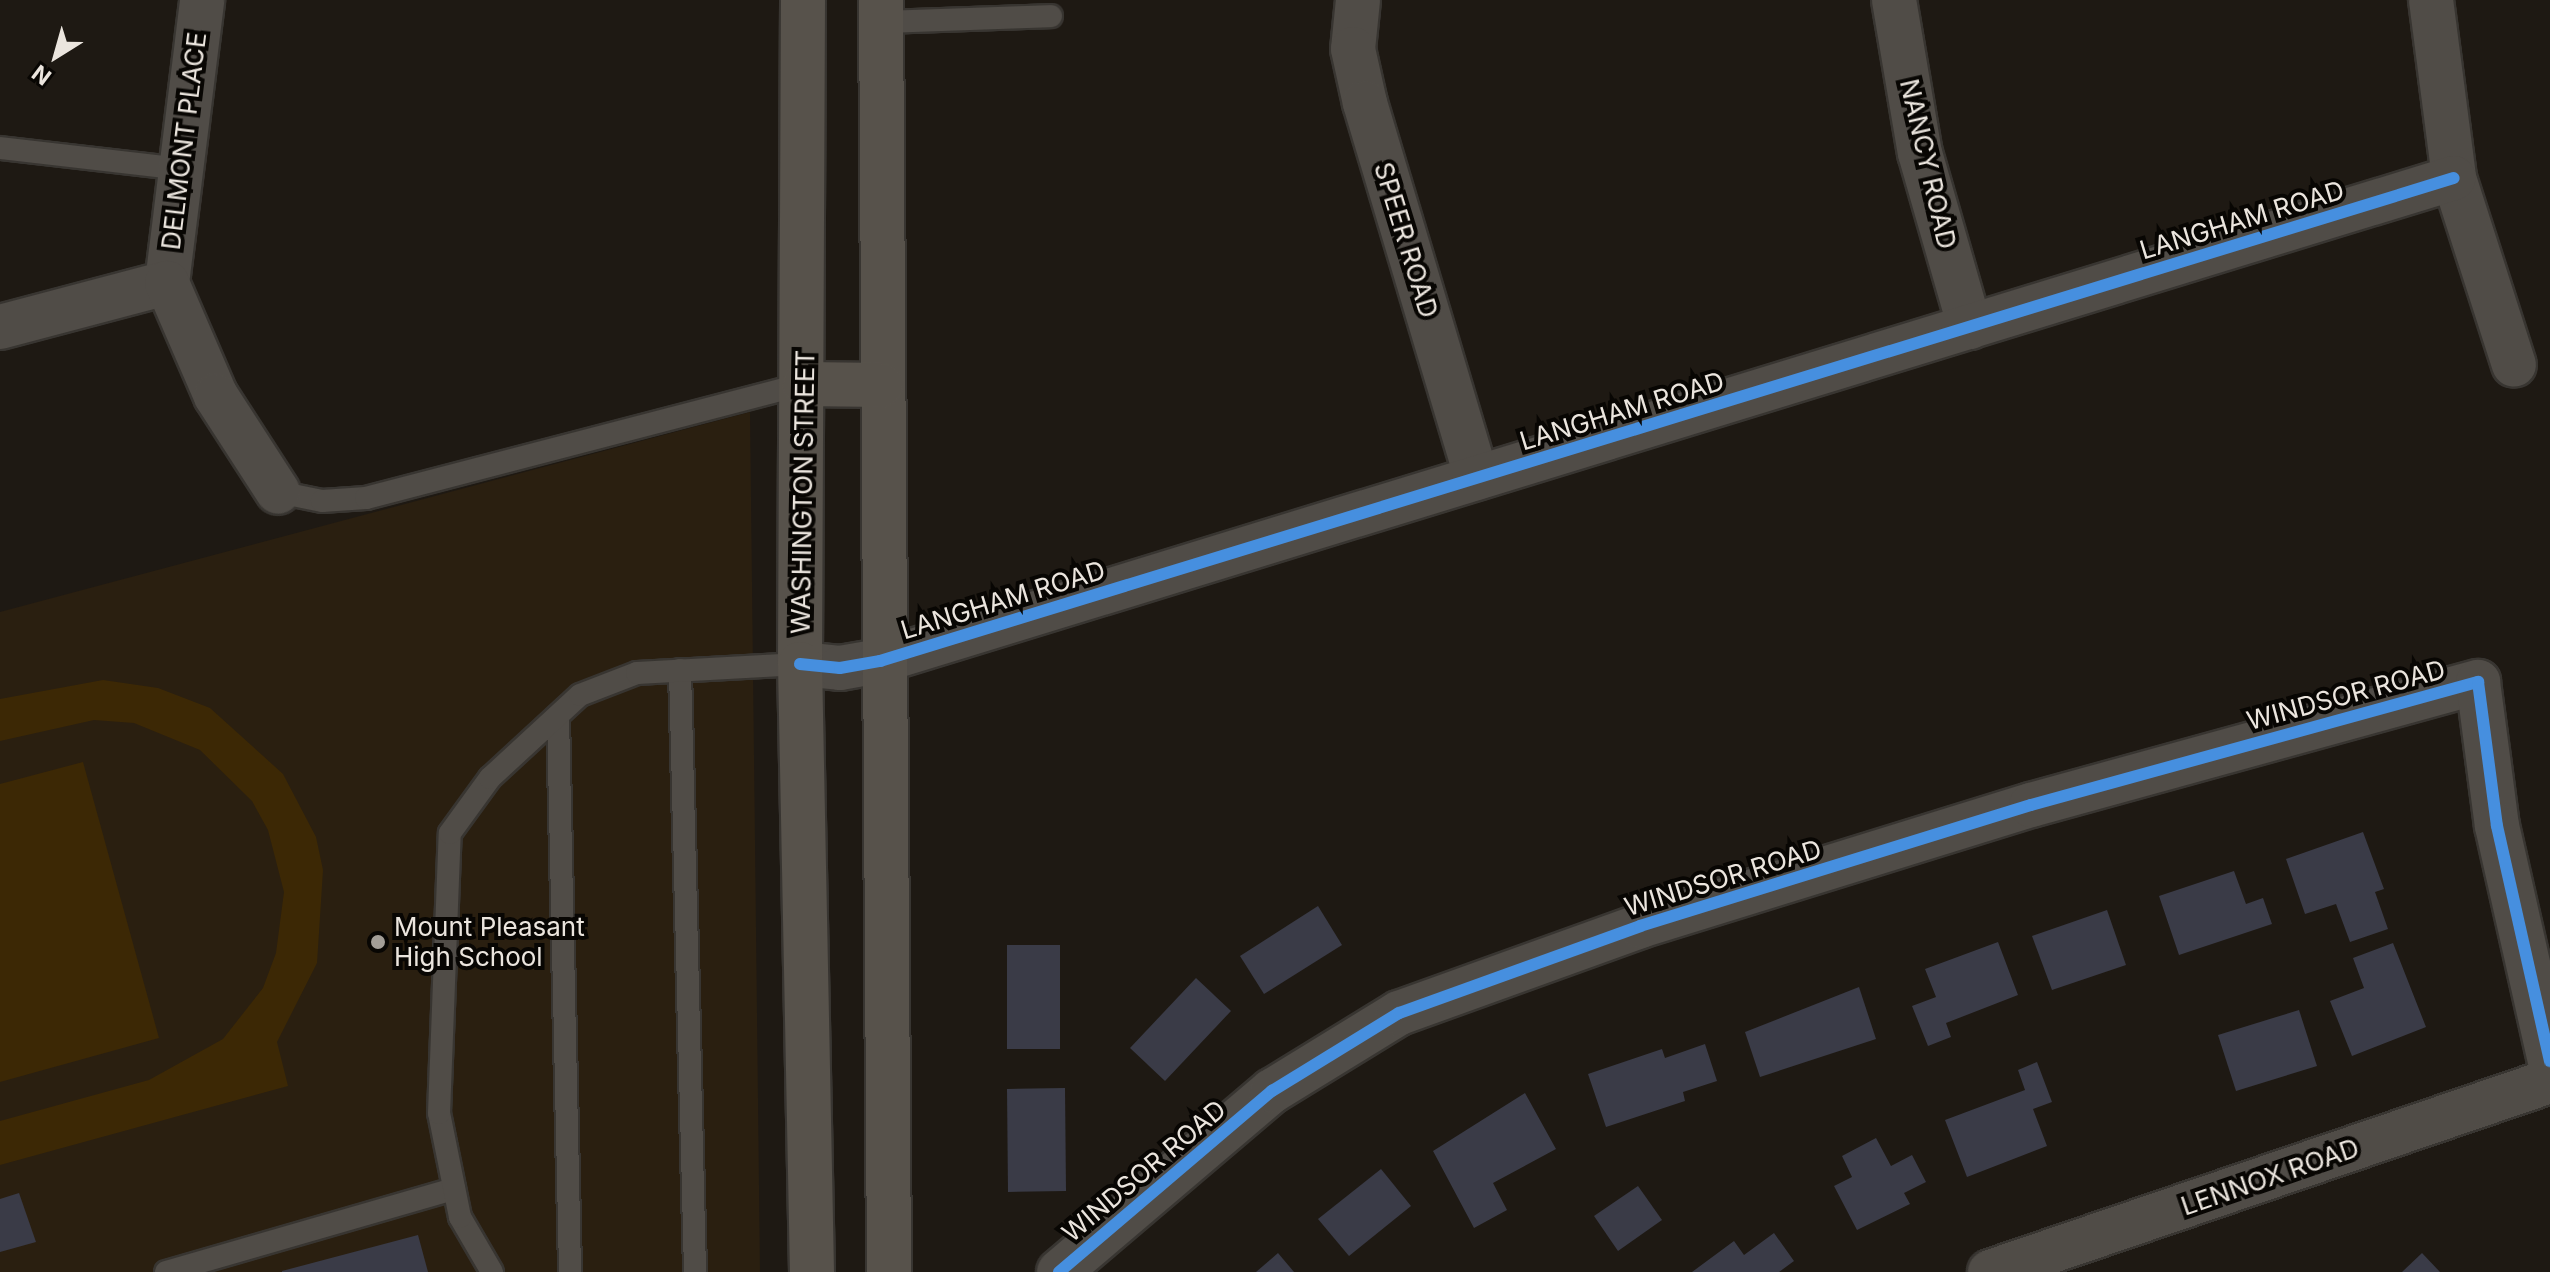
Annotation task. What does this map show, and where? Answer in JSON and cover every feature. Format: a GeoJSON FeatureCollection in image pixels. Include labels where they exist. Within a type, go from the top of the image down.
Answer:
{"type":"FeatureCollection","features":[{"type":"Feature","properties":{"kind":"main road","name":"WASHINGTON STREET"},"geometry":{"type":"LineString","coordinates":[[803,0],[805,384],[800,664],[812,1272]]}},
{"type":"Feature","properties":{"kind":"main road"},"geometry":{"type":"LineString","coordinates":[[881,11],[880,661],[889,1272]]}},
{"type":"Feature","properties":{"kind":"main road"},"geometry":{"type":"LineString","coordinates":[[805,384],[881,385]]}},
{"type":"Feature","properties":{"kind":"street","name":"DELMONT PLACE"},"geometry":{"type":"LineString","coordinates":[[167,283],[202,0]]}},
{"type":"Feature","properties":{"kind":"street","name":"SPEER ROAD"},"geometry":{"type":"LineString","coordinates":[[1358,0],[1353,49],[1365,103],[1477,478]]}},
{"type":"Feature","properties":{"kind":"street","name":"NANCY ROAD"},"geometry":{"type":"LineString","coordinates":[[1894,0],[1920,153],[1970,327]]}},
{"type":"Feature","properties":{"kind":"street"},"geometry":{"type":"LineString","coordinates":[[2431,0],[2454,178],[2514,365]]}},
{"type":"Feature","properties":{"kind":"street","name":"LANGHAM ROAD"},"geometry":{"type":"LineString","coordinates":[[800,664],[840,668],[880,661],[2454,178]]}},
{"type":"Feature","properties":{"kind":"street"},"geometry":{"type":"LineString","coordinates":[[0,327],[167,283],[228,418],[278,492]]}},
{"type":"Feature","properties":{"kind":"street","name":"WINDSOR ROAD"},"geometry":{"type":"LineString","coordinates":[[1059,1272],[1272,1091],[1399,1013],[1640,926],[2001,814],[2478,682],[2497,826],[2550,1061]]}},
{"type":"Feature","properties":{"kind":"street","name":"LENNOX ROAD"},"geometry":{"type":"LineString","coordinates":[[1990,1272],[2550,1081]]}},
{"type":"Feature","properties":{"kind":"lane"},"geometry":{"type":"LineString","coordinates":[[881,11],[1051,16]]}},
{"type":"Feature","properties":{"kind":"lane"},"geometry":{"type":"LineString","coordinates":[[0,148],[181,169]]}},
{"type":"Feature","properties":{"kind":"lane"},"geometry":{"type":"LineString","coordinates":[[278,492],[322,501],[366,498],[805,384]]}},
{"type":"Feature","properties":{"kind":"lane"},"geometry":{"type":"LineString","coordinates":[[492,1272],[460,1217],[439,1113],[450,833],[490,778],[580,695],[637,673],[800,664]]}},
{"type":"Feature","properties":{"kind":"lane"},"geometry":{"type":"LineString","coordinates":[[680,670],[695,1272]]}},
{"type":"Feature","properties":{"kind":"lane"},"geometry":{"type":"LineString","coordinates":[[558,716],[570,1272]]}},
{"type":"Feature","properties":{"kind":"lane"},"geometry":{"type":"LineString","coordinates":[[166,1272],[454,1189]]}},
{"type":"Feature","properties":{"kind":"shaded area","name":"Mount Pleasant High School"},"geometry":{"type":"Polygon","coordinates":[[[750,412],[760,1272],[0,1272],[0,612],[750,412]]]}},
{"type":"Feature","properties":{"kind":"shaded area"},"geometry":{"type":"Polygon","coordinates":[[[103,680],[158,688],[210,708],[283,774],[316,837],[323,870],[317,963],[277,1042],[288,1086],[0,1165],[0,1121],[149,1080],[223,1039],[263,988],[276,953],[284,892],[268,830],[252,801],[200,750],[134,723],[94,720],[0,741],[0,699],[103,680]]]}},
{"type":"Feature","properties":{"kind":"shaded area"},"geometry":{"type":"Polygon","coordinates":[[[83,762],[159,1038],[0,1082],[0,784],[83,762]]]}},
{"type":"Feature","properties":{"kind":"building"},"geometry":{"type":"Polygon","coordinates":[[[2363,832],[2384,889],[2375,892],[2388,929],[2350,942],[2336,904],[2305,914],[2286,859],[2363,832]]]}},
{"type":"Feature","properties":{"kind":"building"},"geometry":{"type":"Polygon","coordinates":[[[2234,871],[2246,904],[2263,898],[2272,924],[2179,955],[2159,896],[2234,871]]]}},
{"type":"Feature","properties":{"kind":"building"},"geometry":{"type":"Polygon","coordinates":[[[1318,906],[1342,945],[1264,994],[1240,956],[1318,906]]]}},
{"type":"Feature","properties":{"kind":"building"},"geometry":{"type":"Polygon","coordinates":[[[2107,910],[2126,965],[2052,990],[2032,936],[2107,910]]]}},
{"type":"Feature","properties":{"kind":"building"},"geometry":{"type":"Polygon","coordinates":[[[1998,942],[2018,995],[1946,1023],[1951,1037],[1928,1046],[1912,1006],[1936,997],[1925,969],[1998,942]]]}},
{"type":"Feature","properties":{"kind":"building"},"geometry":{"type":"Polygon","coordinates":[[[2393,943],[2426,1027],[2352,1056],[2330,1001],[2364,988],[2353,958],[2393,943]]]}},
{"type":"Feature","properties":{"kind":"building"},"geometry":{"type":"Polygon","coordinates":[[[1007,945],[1060,945],[1060,1049],[1007,1049],[1007,945]]]}},
{"type":"Feature","properties":{"kind":"building"},"geometry":{"type":"Polygon","coordinates":[[[1196,978],[1231,1011],[1165,1081],[1130,1048],[1196,978]]]}},
{"type":"Feature","properties":{"kind":"building"},"geometry":{"type":"Polygon","coordinates":[[[1859,987],[1876,1039],[1760,1077],[1745,1032],[1859,987]]]}},
{"type":"Feature","properties":{"kind":"building"},"geometry":{"type":"Polygon","coordinates":[[[2299,1010],[2317,1066],[2236,1091],[2218,1035],[2299,1010]]]}},
{"type":"Feature","properties":{"kind":"building"},"geometry":{"type":"Polygon","coordinates":[[[1705,1044],[1717,1081],[1683,1092],[1685,1101],[1606,1127],[1588,1074],[1662,1049],[1665,1058],[1705,1044]]]}},
{"type":"Feature","properties":{"kind":"building"},"geometry":{"type":"Polygon","coordinates":[[[2037,1062],[2052,1102],[2033,1109],[2047,1146],[1967,1177],[1945,1120],[2025,1090],[2018,1070],[2037,1062]]]}},
{"type":"Feature","properties":{"kind":"building"},"geometry":{"type":"Polygon","coordinates":[[[1065,1088],[1066,1191],[1008,1192],[1007,1089],[1065,1088]]]}},
{"type":"Feature","properties":{"kind":"building"},"geometry":{"type":"Polygon","coordinates":[[[1525,1093],[1556,1149],[1493,1183],[1507,1210],[1474,1228],[1433,1151],[1525,1093]]]}},
{"type":"Feature","properties":{"kind":"building"},"geometry":{"type":"Polygon","coordinates":[[[1876,1138],[1891,1166],[1912,1155],[1926,1182],[1904,1193],[1910,1204],[1857,1230],[1834,1186],[1852,1177],[1842,1156],[1876,1138]]]}},
{"type":"Feature","properties":{"kind":"building"},"geometry":{"type":"Polygon","coordinates":[[[1381,1169],[1411,1206],[1349,1256],[1318,1219],[1381,1169]]]}},
{"type":"Feature","properties":{"kind":"building"},"geometry":{"type":"Polygon","coordinates":[[[1638,1186],[1662,1220],[1618,1251],[1594,1216],[1638,1186]]]}},
{"type":"Feature","properties":{"kind":"building"},"geometry":{"type":"Polygon","coordinates":[[[19,1193],[36,1242],[0,1252],[0,1199],[19,1193]]]}},
{"type":"Feature","properties":{"kind":"building"},"geometry":{"type":"Polygon","coordinates":[[[1774,1233],[1794,1261],[1779,1272],[1692,1272],[1734,1241],[1744,1255],[1774,1233]]]}},
{"type":"Feature","properties":{"kind":"building"},"geometry":{"type":"Polygon","coordinates":[[[418,1235],[428,1272],[282,1272],[282,1271],[418,1235]]]}},
{"type":"Feature","properties":{"kind":"building"},"geometry":{"type":"Polygon","coordinates":[[[1278,1253],[1294,1272],[1256,1272],[1278,1253]]]}},
{"type":"Feature","properties":{"kind":"building"},"geometry":{"type":"Polygon","coordinates":[[[2422,1253],[2440,1272],[2402,1272],[2422,1253]]]}},
{"type":"Feature","properties":{"kind":"cycle path"},"geometry":{"type":"LineString","coordinates":[[800,664],[840,668],[880,661],[2454,178]]}},
{"type":"Feature","properties":{"kind":"cycle path"},"geometry":{"type":"LineString","coordinates":[[1059,1272],[1272,1091],[1399,1013],[1640,926],[2031,805],[2478,682],[2497,826],[2550,1061]]}},
{"type":"Feature","properties":{"kind":"place","name":"Mount Pleasant High School"},"geometry":{"type":"Point","coordinates":[378,942]}}]}
